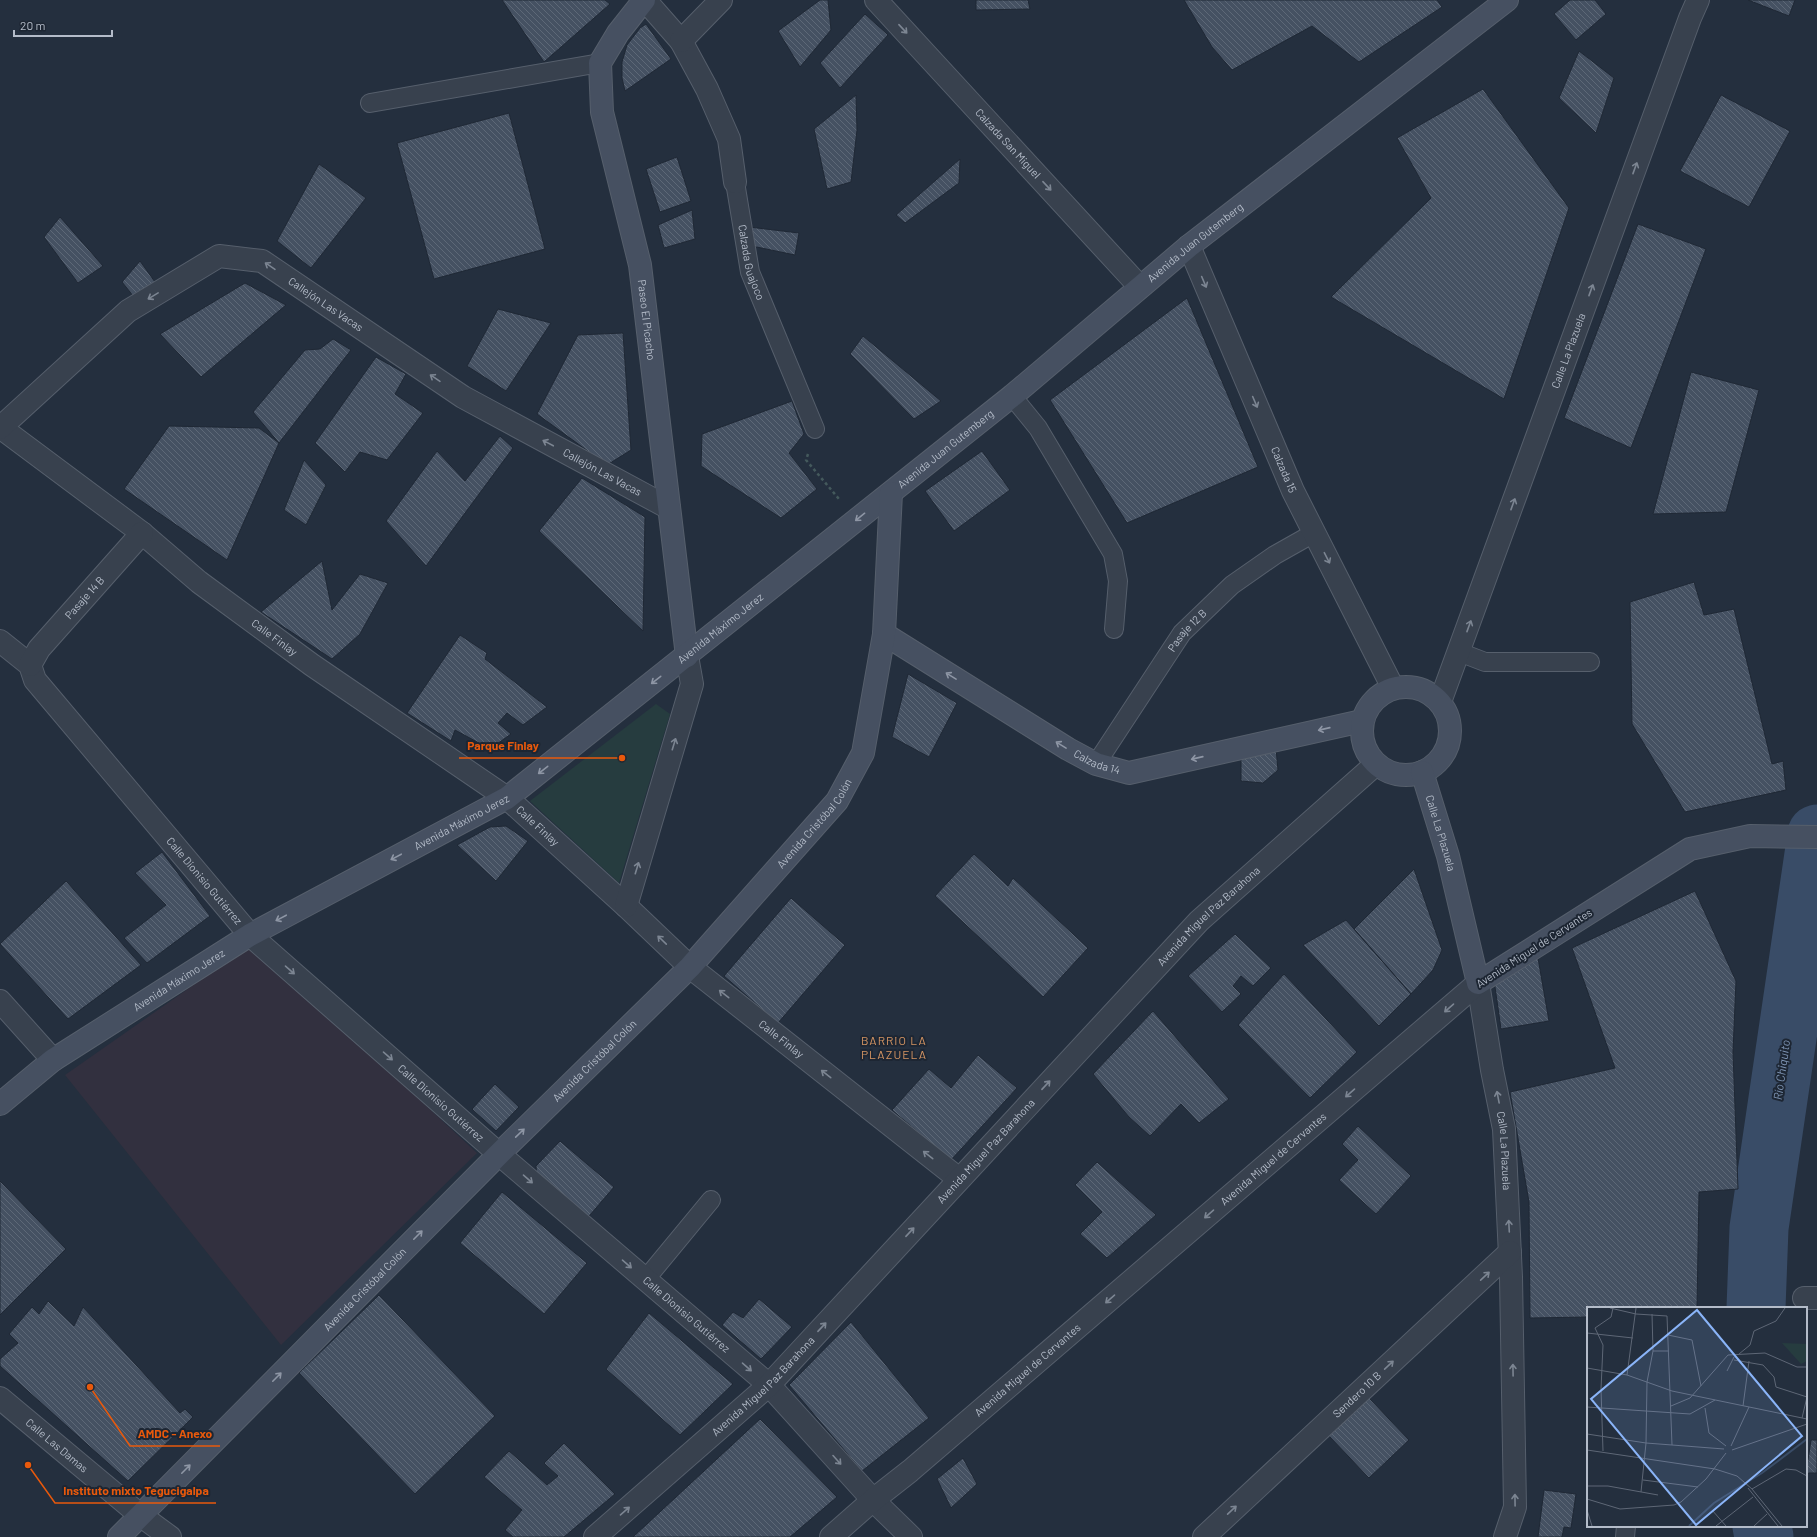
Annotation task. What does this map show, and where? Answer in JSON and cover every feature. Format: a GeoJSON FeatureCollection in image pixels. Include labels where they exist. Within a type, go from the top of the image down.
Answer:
{"type":"FeatureCollection","features":[{"type":"Feature","properties":{"kind":"main road"},"geometry":{"type":"LineString","coordinates":[[600,63],[618,33],[644,0]]}},
{"type":"Feature","properties":{"kind":"main road","name":"Avenida Juan Gutemberg"},"geometry":{"type":"LineString","coordinates":[[891,493],[1012,396],[1189,246],[1507,0]]}},
{"type":"Feature","properties":{"kind":"main road","name":"Paseo El Picacho"},"geometry":{"type":"LineString","coordinates":[[600,63],[602,112],[640,265],[687,656]]}},
{"type":"Feature","properties":{"kind":"main road","name":"Avenida Máximo Jerez"},"geometry":{"type":"LineString","coordinates":[[0,1104],[53,1060],[250,935],[507,798],[891,493]]}},
{"type":"Feature","properties":{"kind":"main road","name":"Avenida Cristóbal Colón"},"geometry":{"type":"LineString","coordinates":[[119,1537],[499,1154],[690,967],[837,801],[863,753],[884,634],[891,493]]}},
{"type":"Feature","properties":{"kind":"main road","name":"Calzada 14"},"geometry":{"type":"LineString","coordinates":[[884,634],[1068,749],[1096,764],[1129,773],[1362,721]]}},
{"type":"Feature","properties":{"kind":"main road"},"geometry":{"type":"LineString","coordinates":[[1402,686],[1416,687],[1430,693],[1440,702],[1447,714],[1450,728],[1449,742],[1443,754],[1434,765],[1422,772],[1410,775],[1398,775],[1386,771],[1376,764],[1363,746],[1361,734],[1362,721],[1367,708],[1376,697],[1393,688],[1402,686]]}},
{"type":"Feature","properties":{"kind":"main road","name":"Calle La Plazuela"},"geometry":{"type":"LineString","coordinates":[[1422,772],[1448,856],[1478,983]]}},
{"type":"Feature","properties":{"kind":"main road","name":"Avenida Miguel de Cervantes"},"geometry":{"type":"LineString","coordinates":[[1478,983],[1690,849],[1750,836],[1817,837]]}},
{"type":"Feature","properties":{"kind":"street","name":"Calzada Guajoco"},"geometry":{"type":"LineString","coordinates":[[644,0],[681,41],[707,89],[728,139],[735,182]]}},
{"type":"Feature","properties":{"kind":"street"},"geometry":{"type":"LineString","coordinates":[[681,41],[721,0]]}},
{"type":"Feature","properties":{"kind":"street","name":"Calzada San Miguel"},"geometry":{"type":"LineString","coordinates":[[876,0],[1140,287]]}},
{"type":"Feature","properties":{"kind":"street","name":"Calle La Plazuela"},"geometry":{"type":"LineString","coordinates":[[1440,702],[1687,26],[1698,0]]}},
{"type":"Feature","properties":{"kind":"street","name":"Calzada 15"},"geometry":{"type":"LineString","coordinates":[[1189,246],[1293,491],[1393,688]]}},
{"type":"Feature","properties":{"kind":"street","name":"Callejón Las Vacas"},"geometry":{"type":"LineString","coordinates":[[0,428],[128,311],[219,256],[262,261],[463,397],[669,508]]}},
{"type":"Feature","properties":{"kind":"street","name":"Calle Finlay"},"geometry":{"type":"LineString","coordinates":[[0,428],[142,533],[199,582],[312,665],[507,798],[626,906],[690,967],[959,1179]]}},
{"type":"Feature","properties":{"kind":"street","name":"Pasaje 14 B"},"geometry":{"type":"LineString","coordinates":[[30,665],[39,649],[142,533]]}},
{"type":"Feature","properties":{"kind":"street","name":"Calle Dionisio Gutiérrez"},"geometry":{"type":"LineString","coordinates":[[0,641],[30,665],[35,680],[250,935],[499,1154],[769,1386],[873,1500],[911,1537]]}},
{"type":"Feature","properties":{"kind":"street"},"geometry":{"type":"LineString","coordinates":[[626,906],[692,684],[687,656]]}},
{"type":"Feature","properties":{"kind":"street","name":"Avenida Miguel Paz Barahona"},"geometry":{"type":"LineString","coordinates":[[596,1537],[769,1386],[1199,921],[1376,764]]}},
{"type":"Feature","properties":{"kind":"street","name":"Calle La Plazuela"},"geometry":{"type":"LineString","coordinates":[[1478,983],[1492,1070],[1504,1129],[1510,1252],[1515,1507],[1505,1537]]}},
{"type":"Feature","properties":{"kind":"street","name":"Avenida Miguel de Cervantes"},"geometry":{"type":"LineString","coordinates":[[831,1537],[873,1500],[916,1466],[1478,983]]}},
{"type":"Feature","properties":{"kind":"street"},"geometry":{"type":"LineString","coordinates":[[0,1001],[53,1060]]}},
{"type":"Feature","properties":{"kind":"street","name":"Sendero 10 B"},"geometry":{"type":"LineString","coordinates":[[1204,1537],[1510,1252]]}},
{"type":"Feature","properties":{"kind":"street","name":"Calle Las Damas"},"geometry":{"type":"LineString","coordinates":[[0,1398],[140,1515],[170,1537]]}},
{"type":"Feature","properties":{"kind":"lane"},"geometry":{"type":"LineString","coordinates":[[370,103],[600,63]]}},
{"type":"Feature","properties":{"kind":"lane","name":"Calzada Guajoco"},"geometry":{"type":"LineString","coordinates":[[735,182],[750,272],[815,429]]}},
{"type":"Feature","properties":{"kind":"lane"},"geometry":{"type":"LineString","coordinates":[[1012,396],[1038,428],[1113,554],[1118,581],[1114,629]]}},
{"type":"Feature","properties":{"kind":"lane","name":"Pasaje 12 B"},"geometry":{"type":"LineString","coordinates":[[1096,764],[1182,633],[1232,585],[1275,555],[1314,533]]}},
{"type":"Feature","properties":{"kind":"lane"},"geometry":{"type":"LineString","coordinates":[[1459,652],[1485,662],[1590,662]]}},
{"type":"Feature","properties":{"kind":"lane"},"geometry":{"type":"LineString","coordinates":[[645,1280],[711,1200]]}},
{"type":"Feature","properties":{"kind":"lane"},"geometry":{"type":"LineString","coordinates":[[1625,1537],[1626,1527]]}},
{"type":"Feature","properties":{"kind":"path"},"geometry":{"type":"LineString","coordinates":[[815,429],[806,460],[857,520]]}},
{"type":"Feature","properties":{"kind":"shaded area"},"geometry":{"type":"Polygon","coordinates":[[[252,944],[477,1153],[281,1345],[65,1075],[252,944]]]}},
{"type":"Feature","properties":{"kind":"green space"},"geometry":{"type":"Polygon","coordinates":[[[656,704],[670,714],[619,883],[530,801],[656,704]]]}},
{"type":"Feature","properties":{"kind":"building"},"geometry":{"type":"Polygon","coordinates":[[[502,0],[605,0],[610,4],[544,62],[502,0]]]}},
{"type":"Feature","properties":{"kind":"building"},"geometry":{"type":"Polygon","coordinates":[[[820,0],[828,0],[831,30],[800,67],[778,31],[820,0]]]}},
{"type":"Feature","properties":{"kind":"building"},"geometry":{"type":"Polygon","coordinates":[[[976,0],[1028,0],[1030,9],[976,10],[976,0]]]}},
{"type":"Feature","properties":{"kind":"building"},"geometry":{"type":"Polygon","coordinates":[[[1184,0],[1437,0],[1442,7],[1359,62],[1312,26],[1232,70],[1212,47],[1184,0]]]}},
{"type":"Feature","properties":{"kind":"building"},"geometry":{"type":"Polygon","coordinates":[[[1570,0],[1595,0],[1606,14],[1576,40],[1554,14],[1570,0]]]}},
{"type":"Feature","properties":{"kind":"building"},"geometry":{"type":"Polygon","coordinates":[[[1748,0],[1795,0],[1789,16],[1748,0]]]}},
{"type":"Feature","properties":{"kind":"building"},"geometry":{"type":"Polygon","coordinates":[[[865,14],[888,35],[840,88],[820,63],[865,14]]]}},
{"type":"Feature","properties":{"kind":"building"},"geometry":{"type":"Polygon","coordinates":[[[646,24],[671,59],[625,91],[622,78],[622,62],[627,45],[640,28],[646,24]]]}},
{"type":"Feature","properties":{"kind":"building"},"geometry":{"type":"Polygon","coordinates":[[[1579,51],[1614,78],[1596,133],[1559,98],[1579,51]]]}},
{"type":"Feature","properties":{"kind":"building"},"geometry":{"type":"Polygon","coordinates":[[[1483,89],[1569,208],[1504,399],[1331,297],[1431,198],[1397,138],[1483,89]]]}},
{"type":"Feature","properties":{"kind":"building"},"geometry":{"type":"Polygon","coordinates":[[[856,95],[857,130],[851,182],[827,189],[814,129],[856,95]]]}},
{"type":"Feature","properties":{"kind":"building"},"geometry":{"type":"Polygon","coordinates":[[[1721,95],[1790,131],[1749,207],[1680,171],[1721,95]]]}},
{"type":"Feature","properties":{"kind":"building"},"geometry":{"type":"Polygon","coordinates":[[[509,113],[545,249],[434,279],[397,143],[509,113]]]}},
{"type":"Feature","properties":{"kind":"building"},"geometry":{"type":"Polygon","coordinates":[[[677,157],[691,201],[660,212],[646,169],[677,157]]]}},
{"type":"Feature","properties":{"kind":"building"},"geometry":{"type":"Polygon","coordinates":[[[960,159],[959,183],[905,223],[896,215],[960,159]]]}},
{"type":"Feature","properties":{"kind":"building"},"geometry":{"type":"Polygon","coordinates":[[[319,164],[366,198],[311,268],[277,241],[319,164]]]}},
{"type":"Feature","properties":{"kind":"building"},"geometry":{"type":"Polygon","coordinates":[[[692,210],[695,239],[664,248],[658,225],[692,210]]]}},
{"type":"Feature","properties":{"kind":"building"},"geometry":{"type":"Polygon","coordinates":[[[60,217],[103,266],[78,283],[44,237],[60,217]]]}},
{"type":"Feature","properties":{"kind":"building"},"geometry":{"type":"Polygon","coordinates":[[[1638,224],[1706,249],[1631,448],[1564,418],[1638,224]]]}},
{"type":"Feature","properties":{"kind":"building"},"geometry":{"type":"Polygon","coordinates":[[[749,227],[799,233],[795,255],[747,245],[749,227]]]}},
{"type":"Feature","properties":{"kind":"building"},"geometry":{"type":"Polygon","coordinates":[[[140,261],[155,282],[134,297],[122,282],[140,261]]]}},
{"type":"Feature","properties":{"kind":"building"},"geometry":{"type":"Polygon","coordinates":[[[245,283],[286,305],[201,377],[160,334],[245,283]]]}},
{"type":"Feature","properties":{"kind":"building"},"geometry":{"type":"Polygon","coordinates":[[[1187,298],[1258,467],[1127,523],[1050,400],[1187,298]]]}},
{"type":"Feature","properties":{"kind":"building"},"geometry":{"type":"Polygon","coordinates":[[[498,309],[551,323],[506,391],[467,366],[498,309]]]}},
{"type":"Feature","properties":{"kind":"building"},"geometry":{"type":"Polygon","coordinates":[[[623,333],[631,450],[607,465],[537,414],[578,335],[623,333]]]}},
{"type":"Feature","properties":{"kind":"building"},"geometry":{"type":"Polygon","coordinates":[[[863,336],[941,401],[914,419],[850,354],[863,336]]]}},
{"type":"Feature","properties":{"kind":"building"},"geometry":{"type":"Polygon","coordinates":[[[333,339],[351,350],[279,443],[253,412],[305,350],[320,349],[333,339]]]}},
{"type":"Feature","properties":{"kind":"building"},"geometry":{"type":"Polygon","coordinates":[[[376,357],[406,374],[395,394],[423,413],[387,460],[360,452],[345,472],[315,443],[376,357]]]}},
{"type":"Feature","properties":{"kind":"building"},"geometry":{"type":"Polygon","coordinates":[[[1691,372],[1759,390],[1726,512],[1653,514],[1691,372]]]}},
{"type":"Feature","properties":{"kind":"building"},"geometry":{"type":"Polygon","coordinates":[[[792,401],[804,434],[789,453],[817,489],[781,518],[701,466],[702,434],[792,401]]]}},
{"type":"Feature","properties":{"kind":"building"},"geometry":{"type":"Polygon","coordinates":[[[169,426],[259,428],[279,443],[227,560],[124,489],[169,426]]]}},
{"type":"Feature","properties":{"kind":"building"},"geometry":{"type":"Polygon","coordinates":[[[500,436],[513,448],[426,566],[386,521],[437,451],[465,481],[500,436]]]}},
{"type":"Feature","properties":{"kind":"building"},"geometry":{"type":"Polygon","coordinates":[[[982,451],[1010,490],[954,531],[925,491],[982,451]]]}},
{"type":"Feature","properties":{"kind":"building"},"geometry":{"type":"Polygon","coordinates":[[[304,460],[326,485],[306,525],[284,510],[304,460]]]}},
{"type":"Feature","properties":{"kind":"building"},"geometry":{"type":"Polygon","coordinates":[[[582,478],[645,517],[643,631],[539,531],[582,478]]]}},
{"type":"Feature","properties":{"kind":"building"},"geometry":{"type":"Polygon","coordinates":[[[322,561],[332,610],[360,574],[388,583],[360,634],[332,659],[261,612],[322,561]]]}},
{"type":"Feature","properties":{"kind":"building"},"geometry":{"type":"Polygon","coordinates":[[[1694,582],[1704,615],[1734,609],[1772,764],[1783,761],[1786,790],[1685,812],[1632,724],[1630,602],[1694,582]]]}},
{"type":"Feature","properties":{"kind":"building"},"geometry":{"type":"Polygon","coordinates":[[[460,635],[487,653],[485,659],[547,707],[523,725],[507,713],[498,723],[511,734],[490,749],[455,730],[451,741],[407,713],[460,635]]]}},
{"type":"Feature","properties":{"kind":"building"},"geometry":{"type":"Polygon","coordinates":[[[908,674],[957,703],[929,757],[892,737],[908,674]]]}},
{"type":"Feature","properties":{"kind":"building"},"geometry":{"type":"Polygon","coordinates":[[[1276,748],[1278,770],[1263,783],[1241,781],[1241,757],[1276,748]]]}},
{"type":"Feature","properties":{"kind":"building"},"geometry":{"type":"Polygon","coordinates":[[[506,826],[528,841],[496,881],[457,845],[490,827],[506,826]]]}},
{"type":"Feature","properties":{"kind":"building"},"geometry":{"type":"Polygon","coordinates":[[[162,852],[210,916],[147,963],[124,938],[166,905],[135,873],[162,852]]]}},
{"type":"Feature","properties":{"kind":"building"},"geometry":{"type":"Polygon","coordinates":[[[974,854],[1008,886],[1013,878],[1088,948],[1043,997],[935,896],[974,854]]]}},
{"type":"Feature","properties":{"kind":"building"},"geometry":{"type":"Polygon","coordinates":[[[1414,869],[1442,950],[1433,970],[1411,994],[1354,929],[1414,869]]]}},
{"type":"Feature","properties":{"kind":"building"},"geometry":{"type":"Polygon","coordinates":[[[66,881],[141,965],[68,1019],[0,944],[66,881]]]}},
{"type":"Feature","properties":{"kind":"building"},"geometry":{"type":"Polygon","coordinates":[[[1695,891],[1736,981],[1733,1052],[1738,1189],[1699,1192],[1697,1307],[1587,1307],[1587,1317],[1530,1318],[1529,1202],[1510,1092],[1615,1068],[1572,948],[1695,891]]]}},
{"type":"Feature","properties":{"kind":"building"},"geometry":{"type":"Polygon","coordinates":[[[791,898],[845,945],[778,1023],[724,976],[791,898]]]}},
{"type":"Feature","properties":{"kind":"building"},"geometry":{"type":"Polygon","coordinates":[[[1346,920],[1411,994],[1379,1026],[1303,945],[1346,920]]]}},
{"type":"Feature","properties":{"kind":"building"},"geometry":{"type":"Polygon","coordinates":[[[1235,934],[1271,968],[1253,986],[1241,976],[1233,986],[1241,994],[1222,1012],[1188,976],[1235,934]]]}},
{"type":"Feature","properties":{"kind":"building"},"geometry":{"type":"Polygon","coordinates":[[[1538,958],[1549,1021],[1501,1029],[1494,980],[1538,958]]]}},
{"type":"Feature","properties":{"kind":"building"},"geometry":{"type":"Polygon","coordinates":[[[1284,974],[1357,1052],[1310,1098],[1238,1025],[1284,974]]]}},
{"type":"Feature","properties":{"kind":"building"},"geometry":{"type":"Polygon","coordinates":[[[1153,1011],[1229,1099],[1199,1123],[1181,1104],[1150,1136],[1129,1117],[1093,1074],[1153,1011]]]}},
{"type":"Feature","properties":{"kind":"building"},"geometry":{"type":"Polygon","coordinates":[[[978,1055],[1017,1088],[951,1160],[892,1110],[929,1069],[951,1088],[978,1055]]]}},
{"type":"Feature","properties":{"kind":"building"},"geometry":{"type":"Polygon","coordinates":[[[495,1084],[519,1107],[496,1131],[472,1109],[495,1084]]]}},
{"type":"Feature","properties":{"kind":"building"},"geometry":{"type":"Polygon","coordinates":[[[1358,1126],[1411,1176],[1376,1214],[1339,1180],[1358,1160],[1342,1144],[1358,1126]]]}},
{"type":"Feature","properties":{"kind":"building"},"geometry":{"type":"Polygon","coordinates":[[[560,1141],[614,1187],[584,1222],[537,1181],[536,1166],[560,1141]]]}},
{"type":"Feature","properties":{"kind":"building"},"geometry":{"type":"Polygon","coordinates":[[[1097,1162],[1156,1215],[1107,1258],[1080,1234],[1102,1212],[1075,1185],[1097,1162]]]}},
{"type":"Feature","properties":{"kind":"building"},"geometry":{"type":"Polygon","coordinates":[[[0,1181],[66,1249],[0,1315],[0,1181]]]}},
{"type":"Feature","properties":{"kind":"building"},"geometry":{"type":"Polygon","coordinates":[[[502,1192],[587,1263],[544,1314],[460,1243],[502,1192]]]}},
{"type":"Feature","properties":{"kind":"building"},"geometry":{"type":"Polygon","coordinates":[[[379,1295],[495,1416],[415,1494],[299,1373],[379,1295]]]}},
{"type":"Feature","properties":{"kind":"building"},"geometry":{"type":"Polygon","coordinates":[[[759,1299],[792,1327],[761,1359],[722,1325],[733,1312],[743,1318],[759,1299]]]}},
{"type":"Feature","properties":{"kind":"building"},"geometry":{"type":"Polygon","coordinates":[[[48,1301],[74,1326],[83,1307],[180,1413],[185,1409],[193,1417],[128,1481],[0,1366],[0,1359],[18,1343],[9,1334],[32,1307],[39,1314],[48,1301]]]}},
{"type":"Feature","properties":{"kind":"building"},"geometry":{"type":"Polygon","coordinates":[[[649,1313],[733,1384],[680,1435],[606,1369],[649,1313]]]}},
{"type":"Feature","properties":{"kind":"building"},"geometry":{"type":"Polygon","coordinates":[[[851,1322],[929,1418],[862,1471],[789,1385],[851,1322]]]}},
{"type":"Feature","properties":{"kind":"building"},"geometry":{"type":"Polygon","coordinates":[[[1369,1398],[1409,1440],[1369,1478],[1329,1436],[1369,1398]]]}},
{"type":"Feature","properties":{"kind":"building"},"geometry":{"type":"Polygon","coordinates":[[[760,1419],[837,1497],[790,1537],[633,1537],[760,1419]]]}},
{"type":"Feature","properties":{"kind":"building"},"geometry":{"type":"Polygon","coordinates":[[[1811,1440],[1817,1440],[1817,1473],[1807,1473],[1811,1440]]]}},
{"type":"Feature","properties":{"kind":"building"},"geometry":{"type":"Polygon","coordinates":[[[564,1443],[615,1494],[564,1537],[513,1537],[505,1530],[522,1510],[484,1477],[509,1451],[547,1485],[558,1476],[544,1463],[564,1443]]]}},
{"type":"Feature","properties":{"kind":"building"},"geometry":{"type":"Polygon","coordinates":[[[963,1458],[977,1484],[951,1508],[937,1479],[963,1458]]]}},
{"type":"Feature","properties":{"kind":"building"},"geometry":{"type":"Polygon","coordinates":[[[1544,1490],[1576,1494],[1571,1528],[1564,1527],[1562,1537],[1538,1537],[1544,1490]]]}},
{"type":"Feature","properties":{"kind":"waterway","name":"Río Chiquito"},"geometry":{"type":"LineString","coordinates":[[1756,1307],[1759,1228],[1817,834]]}},
{"type":"Feature","properties":{"kind":"waterway","name":"Río Chiquito"},"geometry":{"type":"LineString","coordinates":[[1762,1527],[1764,1537]]}},
{"type":"Feature","properties":{"kind":"place","name":"Parque Finlay"},"geometry":{"type":"Point","coordinates":[622,758]}},
{"type":"Feature","properties":{"kind":"place","name":"AMDC - Anexo"},"geometry":{"type":"Point","coordinates":[90,1387]}},
{"type":"Feature","properties":{"kind":"place","name":"Instituto mixto Tegucigalpa"},"geometry":{"type":"Point","coordinates":[28,1465]}},
{"type":"Feature","properties":{"kind":"district","name":"BARRIO LA PLAZUELA"},"geometry":{"type":"Point","coordinates":[894,1048]}}]}
